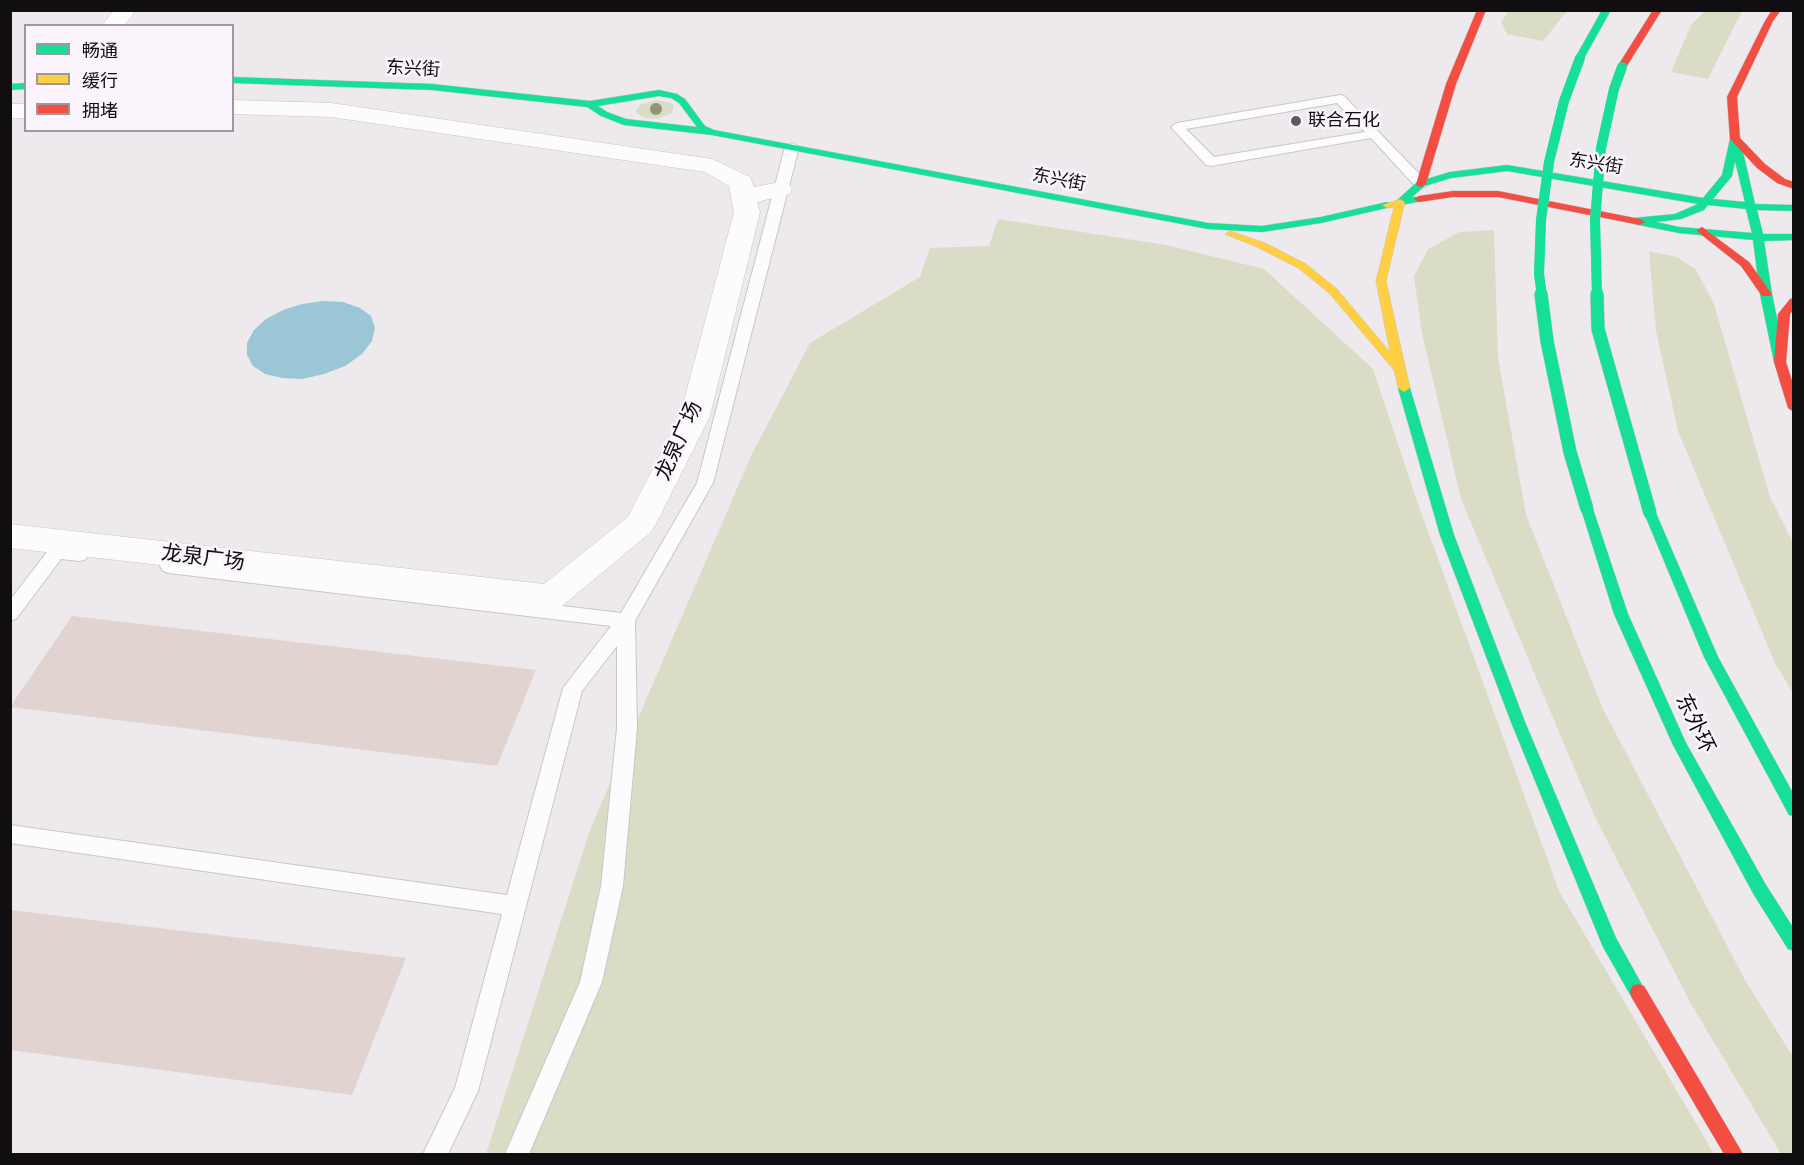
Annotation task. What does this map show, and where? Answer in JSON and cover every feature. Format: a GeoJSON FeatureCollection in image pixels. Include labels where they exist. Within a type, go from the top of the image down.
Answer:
{"type":"FeatureCollection","features":[{"type":"Feature","properties":{"kind":"main road"},"geometry":{"type":"LineString","coordinates":[[1421,184],[1451,84],[1482,10]]}},
{"type":"Feature","properties":{"kind":"main road","name":"东外环"},"geometry":{"type":"LineString","coordinates":[[1607,10],[1580,58],[1563,101],[1549,162],[1541,220],[1539,274],[1547,341],[1570,452],[1621,614],[1680,745],[1760,890],[1794,944]]}},
{"type":"Feature","properties":{"kind":"main road"},"geometry":{"type":"LineString","coordinates":[[1658,10],[1622,67],[1614,89],[1601,148],[1595,220],[1598,329],[1650,513],[1711,657],[1794,810]]}},
{"type":"Feature","properties":{"kind":"main road"},"geometry":{"type":"LineString","coordinates":[[1777,10],[1769,21],[1732,97],[1735,138],[1758,237],[1766,294],[1780,362],[1794,408]]}},
{"type":"Feature","properties":{"kind":"main road","name":"东兴街"},"geometry":{"type":"LineString","coordinates":[[234,80],[432,87],[590,104],[604,114],[624,122],[712,132],[1208,226],[1262,229],[1400,202],[1453,195],[1498,194],[1634,221],[1704,232],[1758,237],[1794,237]]}},
{"type":"Feature","properties":{"kind":"main road"},"geometry":{"type":"LineString","coordinates":[[590,104],[647,94],[674,96],[687,107],[702,128],[712,132]]}},
{"type":"Feature","properties":{"kind":"main road"},"geometry":{"type":"LineString","coordinates":[[1735,138],[1761,166],[1781,181],[1794,186]]}},
{"type":"Feature","properties":{"kind":"main road"},"geometry":{"type":"LineString","coordinates":[[1634,221],[1680,215],[1700,208],[1727,176],[1735,138]]}},
{"type":"Feature","properties":{"kind":"main road","name":"东兴街"},"geometry":{"type":"LineString","coordinates":[[1400,202],[1421,184],[1450,175],[1507,168],[1706,201],[1794,208]]}},
{"type":"Feature","properties":{"kind":"main road"},"geometry":{"type":"LineString","coordinates":[[1641,189],[1704,232],[1745,264],[1766,294]]}},
{"type":"Feature","properties":{"kind":"main road"},"geometry":{"type":"LineString","coordinates":[[1400,202],[1381,281],[1407,401],[1447,536],[1518,722],[1609,942],[1734,1155]]}},
{"type":"Feature","properties":{"kind":"main road"},"geometry":{"type":"LineString","coordinates":[[1208,226],[1261,245],[1302,266],[1333,291],[1400,370]]}},
{"type":"Feature","properties":{"kind":"main road"},"geometry":{"type":"LineString","coordinates":[[1780,362],[1785,314],[1794,301]]}},
{"type":"Feature","properties":{"kind":"street"},"geometry":{"type":"LineString","coordinates":[[114,24],[126,10]]}},
{"type":"Feature","properties":{"kind":"street"},"geometry":{"type":"LineString","coordinates":[[317,110],[335,83]]}},
{"type":"Feature","properties":{"kind":"street"},"geometry":{"type":"LineString","coordinates":[[234,107],[317,110],[712,166],[741,182],[744,197],[780,189]]}},
{"type":"Feature","properties":{"kind":"street","name":"龙泉广场"},"geometry":{"type":"LineString","coordinates":[[10,536],[61,547],[550,597],[640,524],[695,416],[716,387],[747,213],[744,197]]}},
{"type":"Feature","properties":{"kind":"lane"},"geometry":{"type":"LineString","coordinates":[[1374,134],[1211,162],[1177,127],[1340,99],[1374,134],[1421,184]]}},
{"type":"Feature","properties":{"kind":"lane"},"geometry":{"type":"LineString","coordinates":[[435,1155],[466,1091],[573,688],[626,621],[705,483],[716,387],[792,147]]}},
{"type":"Feature","properties":{"kind":"lane"},"geometry":{"type":"LineString","coordinates":[[10,547],[61,547],[626,621]]}},
{"type":"Feature","properties":{"kind":"lane"},"geometry":{"type":"LineString","coordinates":[[10,614],[61,547]]}},
{"type":"Feature","properties":{"kind":"lane"},"geometry":{"type":"LineString","coordinates":[[517,1155],[591,982],[612,886],[627,728],[626,621]]}},
{"type":"Feature","properties":{"kind":"lane"},"geometry":{"type":"LineString","coordinates":[[10,834],[515,906]]}},
{"type":"Feature","properties":{"kind":"green space"},"geometry":{"type":"Polygon","coordinates":[[[1509,11],[1567,11],[1543,41],[1507,34],[1501,22],[1509,11]]]}},
{"type":"Feature","properties":{"kind":"green space"},"geometry":{"type":"Polygon","coordinates":[[[1705,11],[1742,11],[1708,79],[1671,72],[1691,25],[1705,11]]]}},
{"type":"Feature","properties":{"kind":"green space"},"geometry":{"type":"Polygon","coordinates":[[[656,100],[672,103],[674,106],[672,113],[657,119],[645,118],[636,111],[640,105],[656,100]]]}},
{"type":"Feature","properties":{"kind":"green space"},"geometry":{"type":"Polygon","coordinates":[[[998,219],[1166,245],[1264,269],[1373,369],[1418,504],[1559,891],[1714,1154],[486,1154],[590,830],[751,456],[810,343],[920,277],[930,248],[989,246],[998,219]]]}},
{"type":"Feature","properties":{"kind":"green space"},"geometry":{"type":"Polygon","coordinates":[[[1494,230],[1498,358],[1526,515],[1603,709],[1745,980],[1793,1057],[1793,1154],[1781,1154],[1691,1004],[1594,815],[1461,499],[1422,333],[1414,276],[1428,249],[1460,232],[1494,230]]]}},
{"type":"Feature","properties":{"kind":"green space"},"geometry":{"type":"Polygon","coordinates":[[[1649,251],[1677,257],[1696,270],[1714,304],[1770,497],[1793,543],[1793,693],[1775,663],[1678,431],[1656,331],[1649,251]]]}},
{"type":"Feature","properties":{"kind":"water"},"geometry":{"type":"Polygon","coordinates":[[[323,301],[343,302],[360,308],[371,316],[375,328],[372,341],[362,354],[345,366],[302,379],[265,374],[253,366],[247,355],[247,343],[254,330],[266,319],[283,310],[323,301]]]}},
{"type":"Feature","properties":{"kind":"building"},"geometry":{"type":"Polygon","coordinates":[[[72,616],[536,670],[497,766],[10,707],[72,616]]]}},
{"type":"Feature","properties":{"kind":"building"},"geometry":{"type":"Polygon","coordinates":[[[10,910],[406,958],[352,1095],[10,1050],[10,910]]]}},
{"type":"Feature","properties":{"kind":"traffic: fast"},"geometry":{"type":"LineString","coordinates":[[1580,58],[1607,10]]}},
{"type":"Feature","properties":{"kind":"traffic: fast"},"geometry":{"type":"LineString","coordinates":[[1580,58],[1564,101],[1549,162],[1541,220],[1539,274],[1547,341],[1570,452],[1587,509]]}},
{"type":"Feature","properties":{"kind":"traffic: fast"},"geometry":{"type":"LineString","coordinates":[[1622,67],[1614,89],[1601,148],[1595,220],[1598,329],[1650,513]]}},
{"type":"Feature","properties":{"kind":"traffic: fast"},"geometry":{"type":"LineString","coordinates":[[234,80],[432,87],[590,104],[659,93],[674,96],[682,101],[702,128],[712,132]]}},
{"type":"Feature","properties":{"kind":"traffic: fast"},"geometry":{"type":"LineString","coordinates":[[10,87],[24,86]]}},
{"type":"Feature","properties":{"kind":"traffic: fast"},"geometry":{"type":"LineString","coordinates":[[590,104],[604,114],[624,122],[712,132],[1208,226],[1262,229],[1321,220],[1387,205]]}},
{"type":"Feature","properties":{"kind":"traffic: fast"},"geometry":{"type":"LineString","coordinates":[[1735,139],[1758,237],[1766,294],[1780,362]]}},
{"type":"Feature","properties":{"kind":"traffic: fast"},"geometry":{"type":"LineString","coordinates":[[1634,221],[1677,217],[1700,208],[1727,176],[1735,140]]}},
{"type":"Feature","properties":{"kind":"traffic: fast"},"geometry":{"type":"LineString","coordinates":[[1419,199],[1400,202],[1421,184],[1450,175],[1507,168],[1693,200],[1758,207],[1794,208]]}},
{"type":"Feature","properties":{"kind":"traffic: fast"},"geometry":{"type":"LineString","coordinates":[[1640,222],[1679,230],[1771,238],[1794,237]]}},
{"type":"Feature","properties":{"kind":"traffic: fast"},"geometry":{"type":"LineString","coordinates":[[1404,388],[1447,535],[1518,722],[1609,942],[1638,992]]}},
{"type":"Feature","properties":{"kind":"traffic: fast"},"geometry":{"type":"LineString","coordinates":[[1587,509],[1621,614],[1680,745],[1760,890],[1794,944]]}},
{"type":"Feature","properties":{"kind":"traffic: fast"},"geometry":{"type":"LineString","coordinates":[[1650,513],[1711,657],[1794,810]]}},
{"type":"Feature","properties":{"kind":"traffic: slow"},"geometry":{"type":"LineString","coordinates":[[1387,205],[1400,202],[1381,281],[1404,388]]}},
{"type":"Feature","properties":{"kind":"traffic: slow"},"geometry":{"type":"LineString","coordinates":[[1230,234],[1261,245],[1302,266],[1333,291],[1397,367]]}},
{"type":"Feature","properties":{"kind":"traffic: jam"},"geometry":{"type":"LineString","coordinates":[[1421,184],[1451,84],[1482,10]]}},
{"type":"Feature","properties":{"kind":"traffic: jam"},"geometry":{"type":"LineString","coordinates":[[1622,67],[1658,10]]}},
{"type":"Feature","properties":{"kind":"traffic: jam"},"geometry":{"type":"LineString","coordinates":[[1777,10],[1769,21],[1732,97],[1735,139],[1761,166],[1781,181],[1794,186]]}},
{"type":"Feature","properties":{"kind":"traffic: jam"},"geometry":{"type":"LineString","coordinates":[[1419,199],[1453,194],[1498,194],[1640,222]]}},
{"type":"Feature","properties":{"kind":"traffic: jam"},"geometry":{"type":"LineString","coordinates":[[1702,230],[1745,264],[1766,294]]}},
{"type":"Feature","properties":{"kind":"traffic: jam"},"geometry":{"type":"LineString","coordinates":[[1794,301],[1784,314],[1780,362],[1794,408]]}},
{"type":"Feature","properties":{"kind":"traffic: jam"},"geometry":{"type":"LineString","coordinates":[[1638,992],[1734,1154]]}},
{"type":"Feature","properties":{"kind":"place","name":"联合石化"},"geometry":{"type":"Point","coordinates":[1296,121]}}]}
